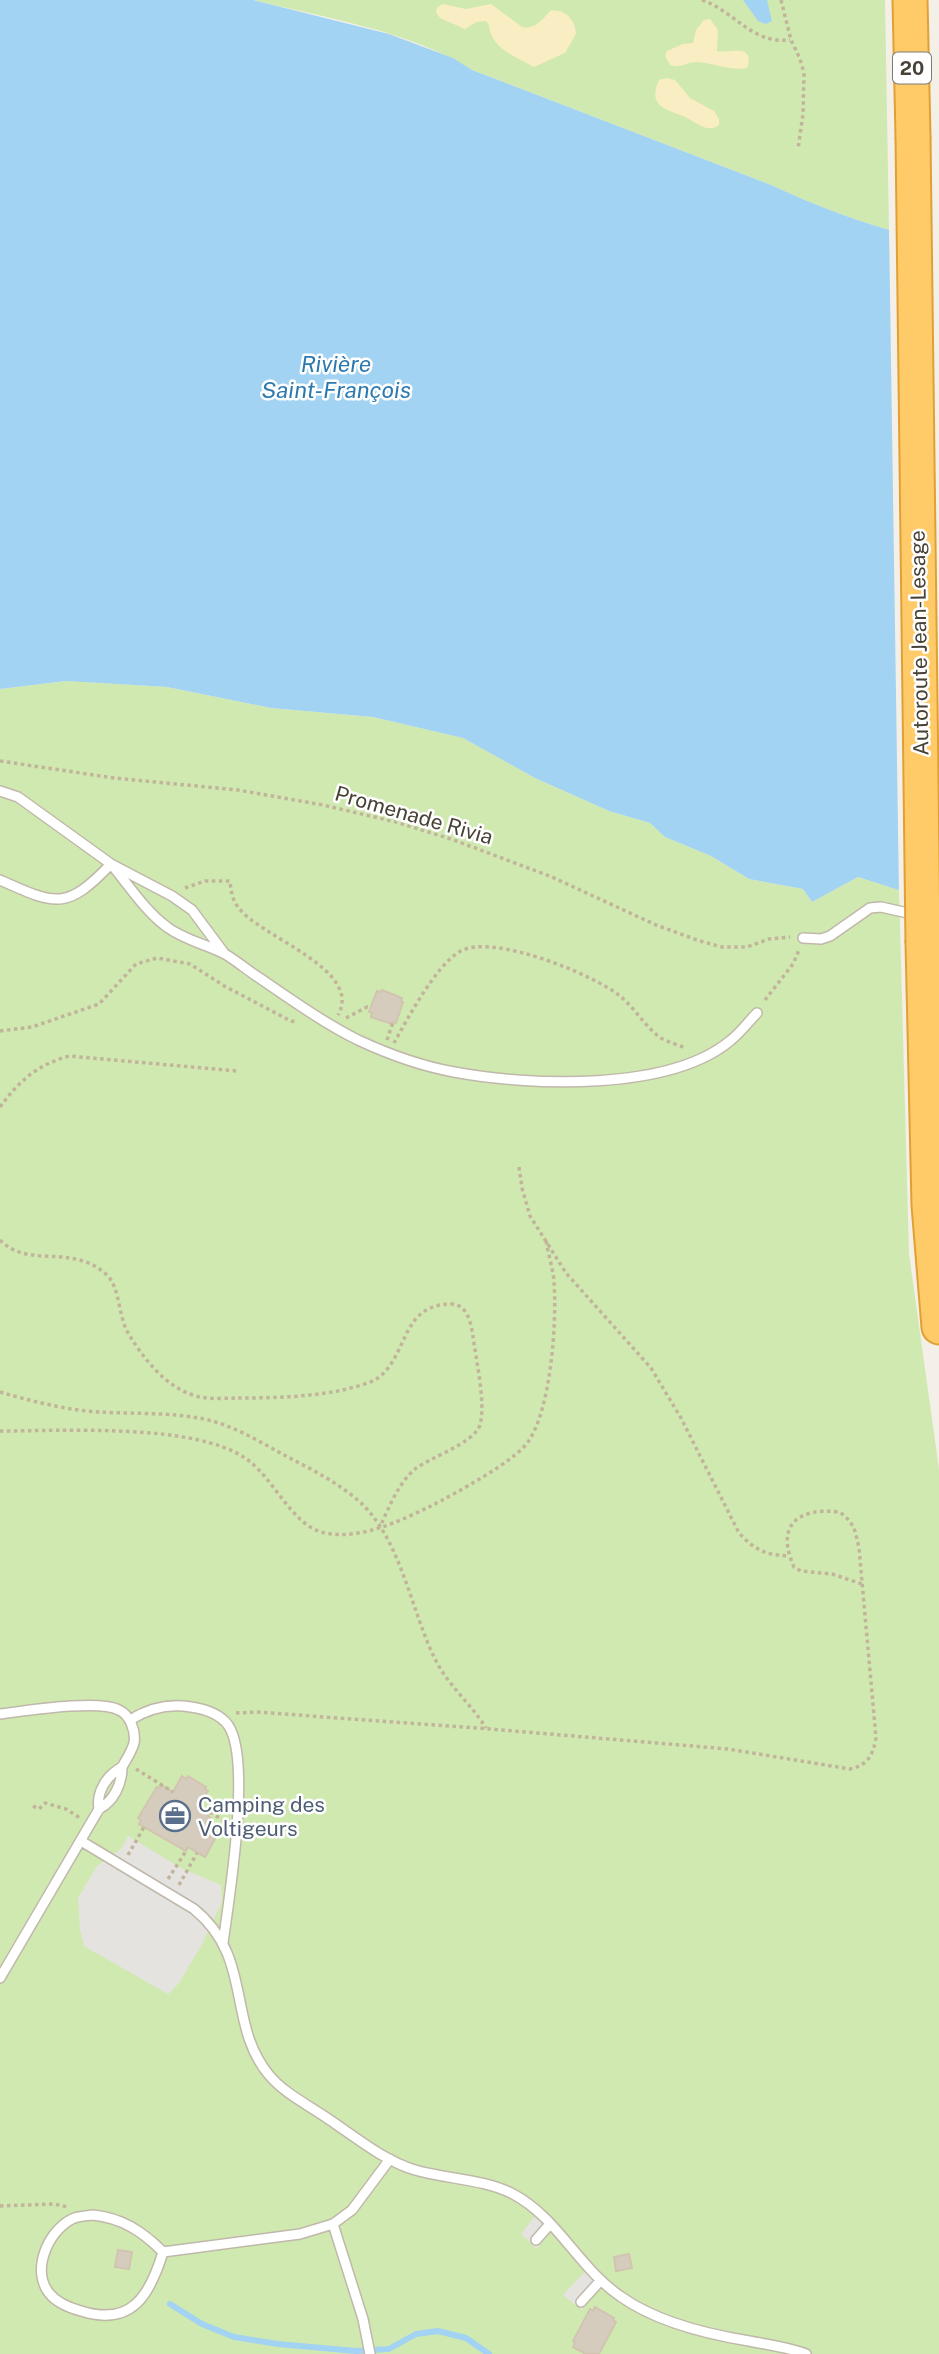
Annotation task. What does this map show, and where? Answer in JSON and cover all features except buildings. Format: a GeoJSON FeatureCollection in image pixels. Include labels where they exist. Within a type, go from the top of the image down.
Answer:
{"type":"FeatureCollection","features":[{"type":"Feature","properties":{"kind":"highway","name":"Autoroute Jean-Lesage"},"geometry":{"type":"LineString","coordinates":[[910,0],[929,1205],[939,1327]]}},
{"type":"Feature","properties":{"kind":"lane"},"geometry":{"type":"LineString","coordinates":[[0,791],[18,797],[111,864],[192,909],[224,953]]}},
{"type":"Feature","properties":{"kind":"lane"},"geometry":{"type":"LineString","coordinates":[[0,880],[41,898],[64,900],[89,887],[111,864]]}},
{"type":"Feature","properties":{"kind":"lane"},"geometry":{"type":"LineString","coordinates":[[111,864],[167,927],[224,953],[327,1023],[388,1053],[471,1075],[569,1081],[634,1076],[667,1069],[704,1056],[731,1040],[757,1013]]}},
{"type":"Feature","properties":{"kind":"lane"},"geometry":{"type":"LineString","coordinates":[[803,938],[821,939],[830,936],[870,908],[881,906],[894,909],[925,930]]}},
{"type":"Feature","properties":{"kind":"lane"},"geometry":{"type":"LineString","coordinates":[[130,1720],[150,1709],[183,1705],[206,1710],[220,1717],[232,1731],[238,1759],[237,1814],[233,1871],[223,1943]]}},
{"type":"Feature","properties":{"kind":"lane"},"geometry":{"type":"LineString","coordinates":[[0,1714],[93,1706],[117,1708],[130,1720],[134,1742],[122,1767],[122,1780],[117,1790],[109,1804],[99,1809],[0,1978]]}},
{"type":"Feature","properties":{"kind":"lane"},"geometry":{"type":"LineString","coordinates":[[80,1841],[194,1909],[207,1920],[223,1943],[233,1966],[247,2034],[260,2061],[269,2074],[294,2096],[390,2159],[411,2169],[500,2188],[524,2200],[601,2280],[622,2298],[645,2311],[716,2335],[806,2354]]}},
{"type":"Feature","properties":{"kind":"lane"},"geometry":{"type":"LineString","coordinates":[[163,2252],[300,2234],[333,2224],[352,2210],[390,2159]]}},
{"type":"Feature","properties":{"kind":"lane"},"geometry":{"type":"LineString","coordinates":[[93,2215],[128,2223],[147,2236],[163,2252],[152,2285],[131,2309],[116,2315],[96,2316],[72,2309],[48,2292],[43,2280],[44,2253],[57,2229],[73,2219],[93,2215]]}},
{"type":"Feature","properties":{"kind":"lane"},"geometry":{"type":"LineString","coordinates":[[333,2224],[363,2319],[370,2354]]}},
{"type":"Feature","properties":{"kind":"lane"},"geometry":{"type":"LineString","coordinates":[[536,2240],[550,2224]]}},
{"type":"Feature","properties":{"kind":"lane"},"geometry":{"type":"LineString","coordinates":[[581,2302],[601,2280]]}},
{"type":"Feature","properties":{"kind":"path"},"geometry":{"type":"LineString","coordinates":[[702,0],[721,8],[760,37],[778,41],[791,40]]}},
{"type":"Feature","properties":{"kind":"path"},"geometry":{"type":"LineString","coordinates":[[781,0],[791,40],[804,74],[798,149]]}},
{"type":"Feature","properties":{"kind":"path","name":"Promenade Rivia"},"geometry":{"type":"LineString","coordinates":[[0,761],[114,778],[238,790],[323,805],[396,822],[466,844],[552,877],[656,925],[711,944],[747,947],[769,939],[803,938]]}},
{"type":"Feature","properties":{"kind":"path"},"geometry":{"type":"LineString","coordinates":[[172,896],[205,881],[230,881],[231,892],[239,909],[331,973],[340,986],[343,1000],[341,1009],[327,1023]]}},
{"type":"Feature","properties":{"kind":"path"},"geometry":{"type":"LineString","coordinates":[[765,1000],[793,964],[803,938]]}},
{"type":"Feature","properties":{"kind":"path"},"geometry":{"type":"LineString","coordinates":[[388,1053],[416,1004],[438,975],[459,952],[474,947],[508,950],[563,965],[592,978],[621,996],[661,1038],[704,1056]]}},
{"type":"Feature","properties":{"kind":"path"},"geometry":{"type":"LineString","coordinates":[[0,1031],[32,1027],[99,1004],[136,964],[157,958],[190,964],[226,987],[291,1021],[327,1023],[370,1008]]}},
{"type":"Feature","properties":{"kind":"path"},"geometry":{"type":"LineString","coordinates":[[0,1107],[16,1084],[48,1062],[69,1056],[237,1070]]}},
{"type":"Feature","properties":{"kind":"path"},"geometry":{"type":"LineString","coordinates":[[519,1167],[526,1203],[545,1240],[566,1273],[651,1368],[681,1418],[739,1533],[751,1546],[771,1556],[789,1556]]}},
{"type":"Feature","properties":{"kind":"path"},"geometry":{"type":"LineString","coordinates":[[0,1240],[19,1254],[65,1256],[88,1262],[108,1276],[117,1294],[122,1322],[151,1367],[194,1396],[209,1399],[280,1398],[343,1390],[365,1384],[379,1377],[387,1368],[407,1329],[418,1317],[430,1308],[442,1305],[457,1304],[464,1309],[471,1326],[481,1401],[479,1429],[468,1440],[414,1470],[394,1496],[380,1527]]}},
{"type":"Feature","properties":{"kind":"path"},"geometry":{"type":"LineString","coordinates":[[0,1431],[152,1433],[215,1445],[244,1457],[264,1474],[311,1529],[327,1533],[359,1532],[410,1517],[457,1493],[516,1454],[528,1442],[545,1397],[553,1345],[554,1280],[545,1240]]}},
{"type":"Feature","properties":{"kind":"path"},"geometry":{"type":"LineString","coordinates":[[0,1392],[95,1412],[186,1416],[207,1420],[242,1433],[318,1473],[355,1497],[380,1527],[400,1568],[436,1661],[486,1728]]}},
{"type":"Feature","properties":{"kind":"path"},"geometry":{"type":"LineString","coordinates":[[220,1717],[256,1712],[486,1728],[727,1749],[850,1769],[861,1766],[873,1755],[876,1738],[862,1584],[855,1531],[840,1512],[810,1514],[791,1523],[788,1529],[789,1556],[794,1567],[801,1571],[832,1574],[862,1584]]}},
{"type":"Feature","properties":{"kind":"path"},"geometry":{"type":"LineString","coordinates":[[137,1770],[173,1792]]}},
{"type":"Feature","properties":{"kind":"path"},"geometry":{"type":"LineString","coordinates":[[33,1805],[39,1809],[45,1803],[66,1809],[90,1825]]}},
{"type":"Feature","properties":{"kind":"path"},"geometry":{"type":"LineString","coordinates":[[136,1841],[144,1826]]}},
{"type":"Feature","properties":{"kind":"path"},"geometry":{"type":"LineString","coordinates":[[177,1865],[186,1851]]}},
{"type":"Feature","properties":{"kind":"path"},"geometry":{"type":"LineString","coordinates":[[188,1871],[197,1853]]}},
{"type":"Feature","properties":{"kind":"path"},"geometry":{"type":"LineString","coordinates":[[0,2206],[54,2204],[93,2215]]}},
{"type":"Feature","properties":{"kind":"green space"},"geometry":{"type":"Polygon","coordinates":[[[253,0],[885,0],[889,230],[829,210],[472,70],[447,56],[394,35],[253,0]]]}},
{"type":"Feature","properties":{"kind":"green space"},"geometry":{"type":"Polygon","coordinates":[[[66,681],[167,687],[271,708],[373,717],[463,738],[535,778],[609,811],[650,823],[665,837],[711,856],[749,879],[803,889],[812,902],[858,877],[899,890],[909,1254],[939,1469],[939,2354],[0,2354],[0,689],[66,681]]]}},
{"type":"Feature","properties":{"kind":"sand"},"geometry":{"type":"Polygon","coordinates":[[[442,4],[466,9],[491,4],[526,28],[538,24],[550,11],[560,11],[571,20],[576,34],[565,53],[534,67],[499,46],[486,21],[477,22],[465,29],[440,18],[436,12],[442,4]]]}},
{"type":"Feature","properties":{"kind":"sand"},"geometry":{"type":"Polygon","coordinates":[[[710,19],[718,30],[717,51],[744,52],[749,60],[747,68],[697,62],[670,65],[665,56],[667,51],[693,43],[696,30],[704,20],[710,19]]]}},
{"type":"Feature","properties":{"kind":"sand"},"geometry":{"type":"Polygon","coordinates":[[[659,80],[675,80],[690,98],[714,111],[719,125],[706,128],[660,106],[655,96],[656,89],[659,80]]]}},
{"type":"Feature","properties":{"kind":"shaded area"},"geometry":{"type":"Polygon","coordinates":[[[128,1836],[183,1869],[221,1885],[222,1902],[202,1944],[179,1983],[168,1994],[84,1946],[78,1898],[97,1866],[121,1849],[128,1836]]]}},
{"type":"Feature","properties":{"kind":"shaded area"},"geometry":{"type":"Polygon","coordinates":[[[538,2212],[553,2228],[537,2249],[521,2234],[538,2212]]]}},
{"type":"Feature","properties":{"kind":"shaded area"},"geometry":{"type":"Polygon","coordinates":[[[589,2267],[603,2282],[582,2310],[563,2295],[589,2267]]]}},
{"type":"Feature","properties":{"kind":"water","name":"Rivière Saint-François"},"geometry":{"type":"Polygon","coordinates":[[[0,0],[253,0],[389,34],[453,58],[472,70],[829,210],[889,230],[939,903],[858,877],[812,902],[803,889],[749,879],[711,856],[665,837],[650,823],[609,811],[535,778],[463,738],[373,717],[271,708],[167,687],[66,681],[0,689],[0,0]]]}},
{"type":"Feature","properties":{"kind":"water"},"geometry":{"type":"Polygon","coordinates":[[[743,0],[767,0],[772,21],[766,24],[758,21],[743,0]]]}},
{"type":"Feature","properties":{"kind":"pier"},"geometry":{"type":"Polygon","coordinates":[[[889,226],[939,243],[939,906],[899,894],[889,226]]]}},
{"type":"Feature","properties":{"kind":"waterway"},"geometry":{"type":"LineString","coordinates":[[170,2304],[202,2324],[234,2337],[278,2344],[356,2351],[389,2349],[416,2334],[438,2331],[466,2338],[489,2354]]}},
{"type":"Feature","properties":{"kind":"place","name":"Camping des Voltigeurs"},"geometry":{"type":"Point","coordinates":[175,1816]}}]}
